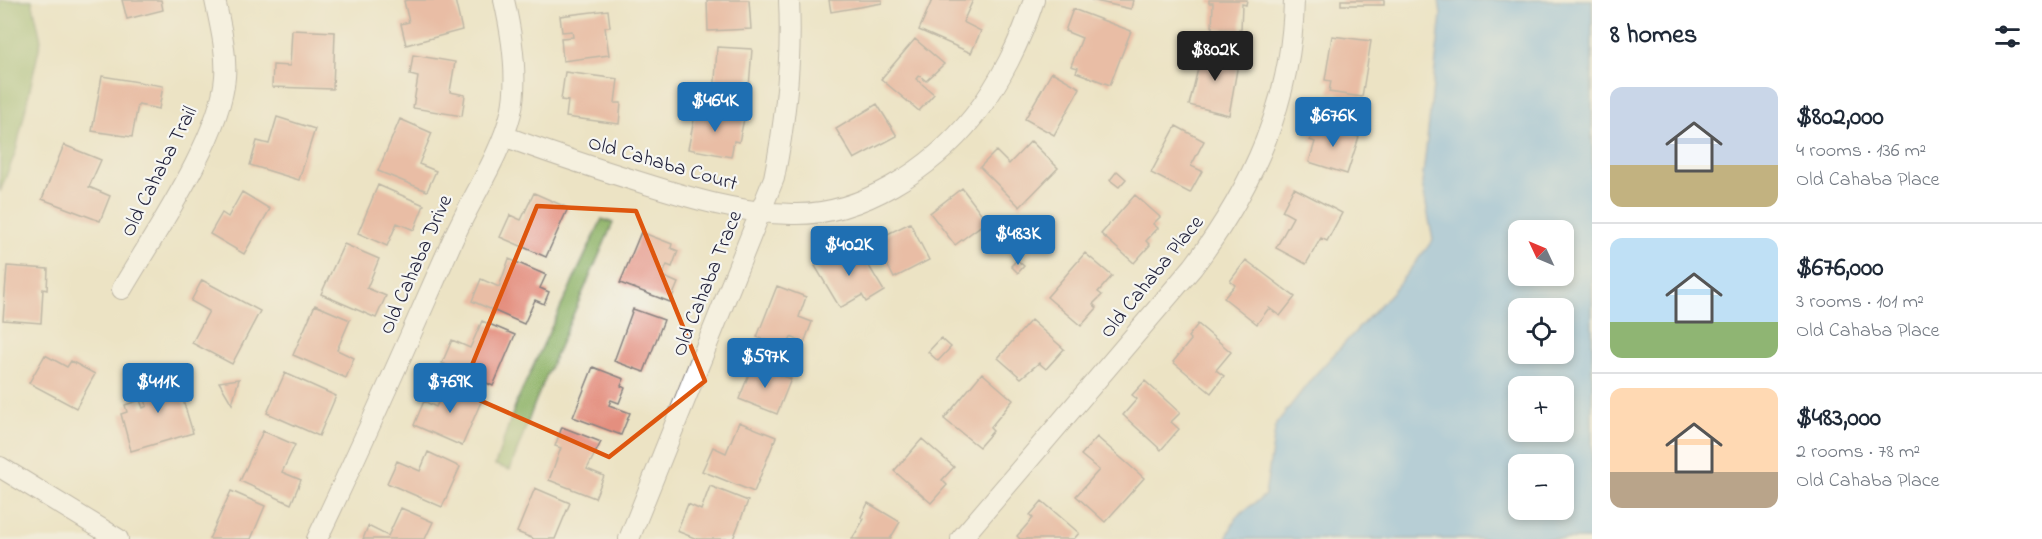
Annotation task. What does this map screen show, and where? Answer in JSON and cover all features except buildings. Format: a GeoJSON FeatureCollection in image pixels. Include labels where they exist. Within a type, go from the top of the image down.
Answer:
{"type":"FeatureCollection","features":[{"type":"Feature","properties":{"kind":"street","name":"Old Cahaba Trail"},"geometry":{"type":"LineString","coordinates":[[122,290],[177,195],[216,115],[225,77],[215,0]]}},
{"type":"Feature","properties":{"kind":"street","name":"Old Cahaba Drive"},"geometry":{"type":"LineString","coordinates":[[317,539],[470,200],[504,136],[512,111],[513,75],[512,40],[504,0]]}},
{"type":"Feature","properties":{"kind":"street","name":"Old Cahaba Trace"},"geometry":{"type":"LineString","coordinates":[[629,539],[774,178],[783,135],[789,72],[789,0]]}},
{"type":"Feature","properties":{"kind":"street","name":"Old Cahaba Court"},"geometry":{"type":"LineString","coordinates":[[504,136],[560,157],[713,204],[761,212],[791,214],[831,210],[890,186],[930,159],[975,115],[1009,59],[1026,26],[1035,0]]}},
{"type":"Feature","properties":{"kind":"street","name":"Old Cahaba Place"},"geometry":{"type":"LineString","coordinates":[[961,539],[1193,267],[1223,227],[1259,162],[1270,132],[1290,57],[1294,0]]}},
{"type":"Feature","properties":{"kind":"street"},"geometry":{"type":"LineString","coordinates":[[0,467],[118,539]]}},
{"type":"Feature","properties":{"kind":"highlighted area"},"geometry":{"type":"Polygon","coordinates":[[[537,206],[636,211],[705,381],[609,457],[461,392],[537,206]]]}},
{"type":"Feature","properties":{"kind":"green space"},"geometry":{"type":"Polygon","coordinates":[[[0,0],[32,0],[41,40],[16,151],[0,192],[0,0]]]}},
{"type":"Feature","properties":{"kind":"green space"},"geometry":{"type":"Polygon","coordinates":[[[602,219],[613,223],[536,400],[510,470],[495,465],[516,403],[602,219]]]}},
{"type":"Feature","properties":{"kind":"water"},"geometry":{"type":"Polygon","coordinates":[[[1439,0],[1592,0],[1592,539],[1226,539],[1236,517],[1265,495],[1276,424],[1313,377],[1393,291],[1433,240],[1422,184],[1441,15],[1439,0]]]}}]}
